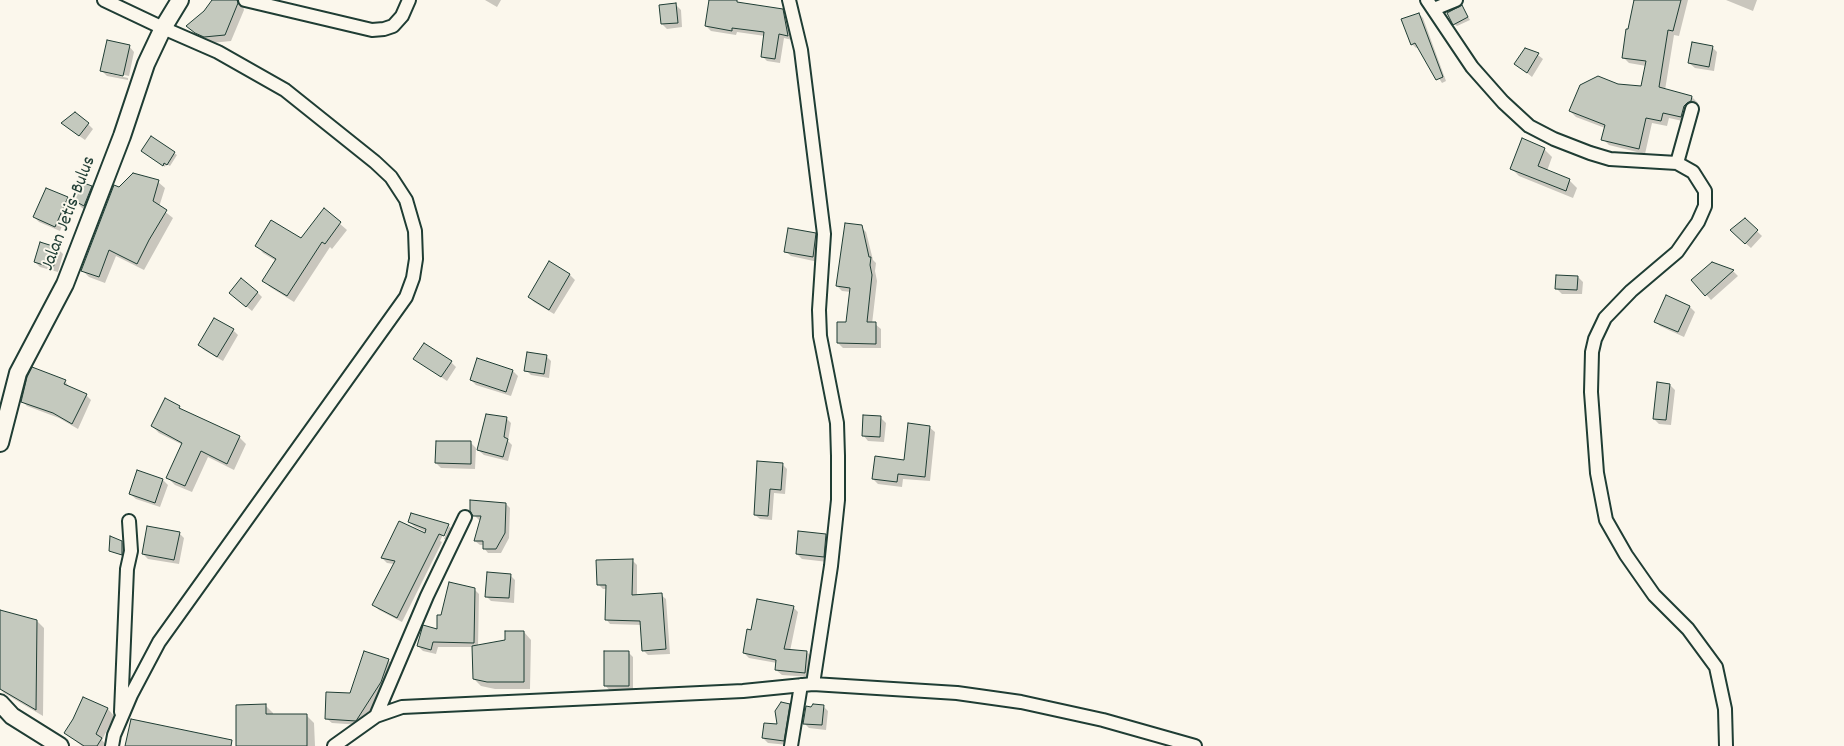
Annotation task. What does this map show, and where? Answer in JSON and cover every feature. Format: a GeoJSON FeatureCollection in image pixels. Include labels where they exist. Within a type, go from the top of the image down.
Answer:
{"type":"FeatureCollection","features":[{"type":"Feature","properties":{"kind":"street"},"geometry":{"type":"LineString","coordinates":[[104,0],[218,52],[285,90],[375,162],[392,177],[406,200],[415,231],[416,259],[413,278],[406,297],[159,642],[120,719],[112,746]]}},
{"type":"Feature","properties":{"kind":"street","name":"Jalan Jetis-Bulus"},"geometry":{"type":"LineString","coordinates":[[0,443],[18,373],[65,284],[122,136],[146,64],[163,28],[180,0]]}},
{"type":"Feature","properties":{"kind":"street"},"geometry":{"type":"LineString","coordinates":[[245,0],[372,30],[393,26],[402,16],[409,0]]}},
{"type":"Feature","properties":{"kind":"street"},"geometry":{"type":"LineString","coordinates":[[1456,0],[1430,5],[1472,67],[1503,102],[1534,129],[1590,154],[1610,159],[1677,163],[1693,172],[1706,190],[1706,206],[1698,222],[1677,252],[1631,291],[1605,318],[1595,339],[1592,352],[1591,392],[1597,473],[1606,520],[1626,556],[1654,595],[1688,629],[1716,668],[1725,709],[1726,746]]}},
{"type":"Feature","properties":{"kind":"street"},"geometry":{"type":"LineString","coordinates":[[786,1],[801,50],[824,234],[819,310],[820,336],[834,404],[838,456],[838,500],[831,566],[807,685],[791,746]]}},
{"type":"Feature","properties":{"kind":"street"},"geometry":{"type":"LineString","coordinates":[[1677,163],[1692,108]]}},
{"type":"Feature","properties":{"kind":"street"},"geometry":{"type":"LineString","coordinates":[[376,716],[426,596],[465,517]]}},
{"type":"Feature","properties":{"kind":"street"},"geometry":{"type":"LineString","coordinates":[[120,719],[126,569],[132,551],[129,522]]}},
{"type":"Feature","properties":{"kind":"street"},"geometry":{"type":"LineString","coordinates":[[334,746],[376,716],[402,708],[742,691],[807,685],[957,693],[1021,702],[1103,720],[1195,746]]}},
{"type":"Feature","properties":{"kind":"street"},"geometry":{"type":"LineString","coordinates":[[0,703],[12,716],[60,746]]}},
{"type":"Feature","properties":{"kind":"building"},"geometry":{"type":"Polygon","coordinates":[[[212,0],[237,0],[238,3],[225,35],[204,37],[186,26],[204,11],[212,0]]]}},
{"type":"Feature","properties":{"kind":"building"},"geometry":{"type":"Polygon","coordinates":[[[709,0],[737,0],[737,2],[783,9],[788,36],[779,34],[775,59],[761,57],[764,32],[732,28],[732,31],[705,26],[709,0]]]}},
{"type":"Feature","properties":{"kind":"building"},"geometry":{"type":"Polygon","coordinates":[[[1634,0],[1681,0],[1673,31],[1668,30],[1659,87],[1692,96],[1691,101],[1684,106],[1681,117],[1663,113],[1661,121],[1646,118],[1639,149],[1601,140],[1605,125],[1569,111],[1580,85],[1598,76],[1618,84],[1641,86],[1646,61],[1622,58],[1626,29],[1628,29],[1634,0]]]}},
{"type":"Feature","properties":{"kind":"building"},"geometry":{"type":"Polygon","coordinates":[[[676,3],[678,23],[661,24],[659,5],[676,3]]]}},
{"type":"Feature","properties":{"kind":"building"},"geometry":{"type":"Polygon","coordinates":[[[1462,5],[1468,17],[1453,25],[1447,13],[1462,5]]]}},
{"type":"Feature","properties":{"kind":"building"},"geometry":{"type":"Polygon","coordinates":[[[1419,13],[1443,77],[1436,80],[1415,43],[1411,45],[1401,19],[1419,13]]]}},
{"type":"Feature","properties":{"kind":"building"},"geometry":{"type":"Polygon","coordinates":[[[107,40],[130,45],[123,76],[100,71],[107,40]]]}},
{"type":"Feature","properties":{"kind":"building"},"geometry":{"type":"Polygon","coordinates":[[[1692,42],[1713,46],[1709,67],[1688,63],[1692,42]]]}},
{"type":"Feature","properties":{"kind":"building"},"geometry":{"type":"Polygon","coordinates":[[[1525,48],[1539,53],[1527,73],[1514,64],[1525,48]]]}},
{"type":"Feature","properties":{"kind":"building"},"geometry":{"type":"Polygon","coordinates":[[[75,112],[89,123],[79,136],[61,123],[75,112]]]}},
{"type":"Feature","properties":{"kind":"building"},"geometry":{"type":"Polygon","coordinates":[[[151,136],[175,152],[167,165],[164,163],[163,166],[141,151],[151,136]]]}},
{"type":"Feature","properties":{"kind":"building"},"geometry":{"type":"Polygon","coordinates":[[[1522,138],[1545,148],[1538,166],[1570,179],[1566,191],[1510,169],[1522,138]]]}},
{"type":"Feature","properties":{"kind":"building"},"geometry":{"type":"Polygon","coordinates":[[[133,173],[159,180],[153,201],[167,210],[137,264],[109,250],[99,277],[81,271],[114,185],[119,187],[133,173]]]}},
{"type":"Feature","properties":{"kind":"building"},"geometry":{"type":"Polygon","coordinates":[[[81,182],[92,186],[84,206],[73,200],[81,182]]]}},
{"type":"Feature","properties":{"kind":"building"},"geometry":{"type":"Polygon","coordinates":[[[46,188],[68,197],[55,227],[33,217],[46,188]]]}},
{"type":"Feature","properties":{"kind":"building"},"geometry":{"type":"Polygon","coordinates":[[[324,208],[341,222],[325,244],[322,242],[287,296],[262,281],[276,259],[255,246],[271,220],[301,238],[324,208]]]}},
{"type":"Feature","properties":{"kind":"building"},"geometry":{"type":"Polygon","coordinates":[[[1745,218],[1758,230],[1745,244],[1730,230],[1745,218]]]}},
{"type":"Feature","properties":{"kind":"building"},"geometry":{"type":"Polygon","coordinates":[[[845,223],[862,225],[869,257],[871,257],[872,275],[867,322],[876,322],[876,344],[837,343],[837,322],[846,322],[850,288],[836,286],[845,223]]]}},
{"type":"Feature","properties":{"kind":"building"},"geometry":{"type":"Polygon","coordinates":[[[788,228],[816,233],[813,257],[784,252],[788,228]]]}},
{"type":"Feature","properties":{"kind":"building"},"geometry":{"type":"Polygon","coordinates":[[[40,242],[59,248],[53,268],[34,262],[40,242]]]}},
{"type":"Feature","properties":{"kind":"building"},"geometry":{"type":"Polygon","coordinates":[[[549,261],[570,274],[549,310],[528,297],[549,261]]]}},
{"type":"Feature","properties":{"kind":"building"},"geometry":{"type":"Polygon","coordinates":[[[1712,262],[1734,270],[1705,296],[1691,280],[1712,262]]]}},
{"type":"Feature","properties":{"kind":"building"},"geometry":{"type":"Polygon","coordinates":[[[1556,275],[1578,276],[1577,290],[1555,289],[1556,275]]]}},
{"type":"Feature","properties":{"kind":"building"},"geometry":{"type":"Polygon","coordinates":[[[241,278],[258,292],[246,307],[229,293],[241,278]]]}},
{"type":"Feature","properties":{"kind":"building"},"geometry":{"type":"Polygon","coordinates":[[[1666,295],[1690,306],[1678,332],[1654,322],[1666,295]]]}},
{"type":"Feature","properties":{"kind":"building"},"geometry":{"type":"Polygon","coordinates":[[[214,318],[234,329],[217,357],[198,345],[214,318]]]}},
{"type":"Feature","properties":{"kind":"building"},"geometry":{"type":"Polygon","coordinates":[[[424,343],[452,361],[441,377],[413,359],[424,343]]]}},
{"type":"Feature","properties":{"kind":"building"},"geometry":{"type":"Polygon","coordinates":[[[527,352],[547,355],[544,374],[524,371],[527,352]]]}},
{"type":"Feature","properties":{"kind":"building"},"geometry":{"type":"Polygon","coordinates":[[[477,358],[513,370],[506,392],[470,380],[477,358]]]}},
{"type":"Feature","properties":{"kind":"building"},"geometry":{"type":"Polygon","coordinates":[[[32,367],[66,380],[64,384],[87,394],[72,424],[53,413],[21,402],[27,377],[32,367]]]}},
{"type":"Feature","properties":{"kind":"building"},"geometry":{"type":"Polygon","coordinates":[[[1657,382],[1670,384],[1666,420],[1653,419],[1657,382]]]}},
{"type":"Feature","properties":{"kind":"building"},"geometry":{"type":"Polygon","coordinates":[[[165,398],[180,406],[179,408],[240,436],[227,464],[201,451],[185,486],[166,478],[182,443],[151,426],[165,398]]]}},
{"type":"Feature","properties":{"kind":"building"},"geometry":{"type":"Polygon","coordinates":[[[486,414],[507,417],[504,437],[508,439],[503,457],[477,450],[486,414]]]}},
{"type":"Feature","properties":{"kind":"building"},"geometry":{"type":"Polygon","coordinates":[[[863,415],[881,416],[880,437],[862,436],[863,415]]]}},
{"type":"Feature","properties":{"kind":"building"},"geometry":{"type":"Polygon","coordinates":[[[908,423],[930,426],[925,477],[898,474],[897,482],[872,479],[875,456],[904,460],[908,423]]]}},
{"type":"Feature","properties":{"kind":"building"},"geometry":{"type":"Polygon","coordinates":[[[436,441],[471,441],[471,464],[435,463],[436,441]]]}},
{"type":"Feature","properties":{"kind":"building"},"geometry":{"type":"Polygon","coordinates":[[[757,461],[783,463],[781,490],[770,489],[768,516],[754,515],[757,461]]]}},
{"type":"Feature","properties":{"kind":"building"},"geometry":{"type":"Polygon","coordinates":[[[137,470],[163,479],[155,503],[129,494],[137,470]]]}},
{"type":"Feature","properties":{"kind":"building"},"geometry":{"type":"Polygon","coordinates":[[[470,500],[506,503],[505,533],[496,549],[483,549],[483,541],[474,541],[481,516],[473,516],[470,511],[470,500]]]}},
{"type":"Feature","properties":{"kind":"building"},"geometry":{"type":"Polygon","coordinates":[[[411,513],[449,524],[444,536],[439,534],[397,618],[372,605],[395,561],[381,558],[399,521],[425,533],[426,529],[408,522],[411,513]]]}},
{"type":"Feature","properties":{"kind":"building"},"geometry":{"type":"Polygon","coordinates":[[[147,526],[180,532],[174,560],[142,554],[147,526]]]}},
{"type":"Feature","properties":{"kind":"building"},"geometry":{"type":"Polygon","coordinates":[[[798,531],[826,534],[824,557],[796,554],[798,531]]]}},
{"type":"Feature","properties":{"kind":"building"},"geometry":{"type":"Polygon","coordinates":[[[110,536],[122,541],[122,555],[109,551],[110,536]]]}},
{"type":"Feature","properties":{"kind":"building"},"geometry":{"type":"Polygon","coordinates":[[[633,559],[632,595],[662,593],[666,649],[642,651],[640,621],[605,620],[606,585],[597,585],[596,560],[633,559]]]}},
{"type":"Feature","properties":{"kind":"building"},"geometry":{"type":"Polygon","coordinates":[[[487,572],[511,574],[509,598],[485,597],[487,572]]]}},
{"type":"Feature","properties":{"kind":"building"},"geometry":{"type":"Polygon","coordinates":[[[449,582],[475,588],[474,643],[433,642],[431,650],[417,646],[423,625],[437,629],[437,615],[441,615],[449,582]]]}},
{"type":"Feature","properties":{"kind":"building"},"geometry":{"type":"Polygon","coordinates":[[[757,599],[794,606],[784,649],[807,651],[805,673],[775,670],[776,660],[743,653],[747,629],[751,630],[757,599]]]}},
{"type":"Feature","properties":{"kind":"building"},"geometry":{"type":"Polygon","coordinates":[[[0,610],[37,620],[36,710],[0,689],[0,610]]]}},
{"type":"Feature","properties":{"kind":"building"},"geometry":{"type":"Polygon","coordinates":[[[505,631],[524,631],[524,682],[487,682],[473,679],[472,646],[505,640],[505,631]]]}},
{"type":"Feature","properties":{"kind":"building"},"geometry":{"type":"Polygon","coordinates":[[[364,651],[389,659],[381,682],[356,721],[325,719],[326,692],[350,693],[364,651]]]}},
{"type":"Feature","properties":{"kind":"building"},"geometry":{"type":"Polygon","coordinates":[[[604,651],[629,651],[629,686],[604,686],[604,651]]]}},
{"type":"Feature","properties":{"kind":"building"},"geometry":{"type":"Polygon","coordinates":[[[83,697],[108,708],[96,734],[102,738],[97,746],[84,746],[64,733],[83,697]]]}},
{"type":"Feature","properties":{"kind":"building"},"geometry":{"type":"Polygon","coordinates":[[[781,702],[790,704],[784,741],[762,738],[764,723],[777,724],[775,711],[781,702]]]}},
{"type":"Feature","properties":{"kind":"building"},"geometry":{"type":"Polygon","coordinates":[[[266,704],[266,714],[307,714],[307,746],[236,746],[236,705],[266,704]]]}},
{"type":"Feature","properties":{"kind":"building"},"geometry":{"type":"Polygon","coordinates":[[[813,704],[824,705],[822,725],[803,724],[806,706],[811,707],[813,704]]]}},
{"type":"Feature","properties":{"kind":"building"},"geometry":{"type":"Polygon","coordinates":[[[131,719],[232,740],[231,746],[125,746],[131,719]]]}}]}
